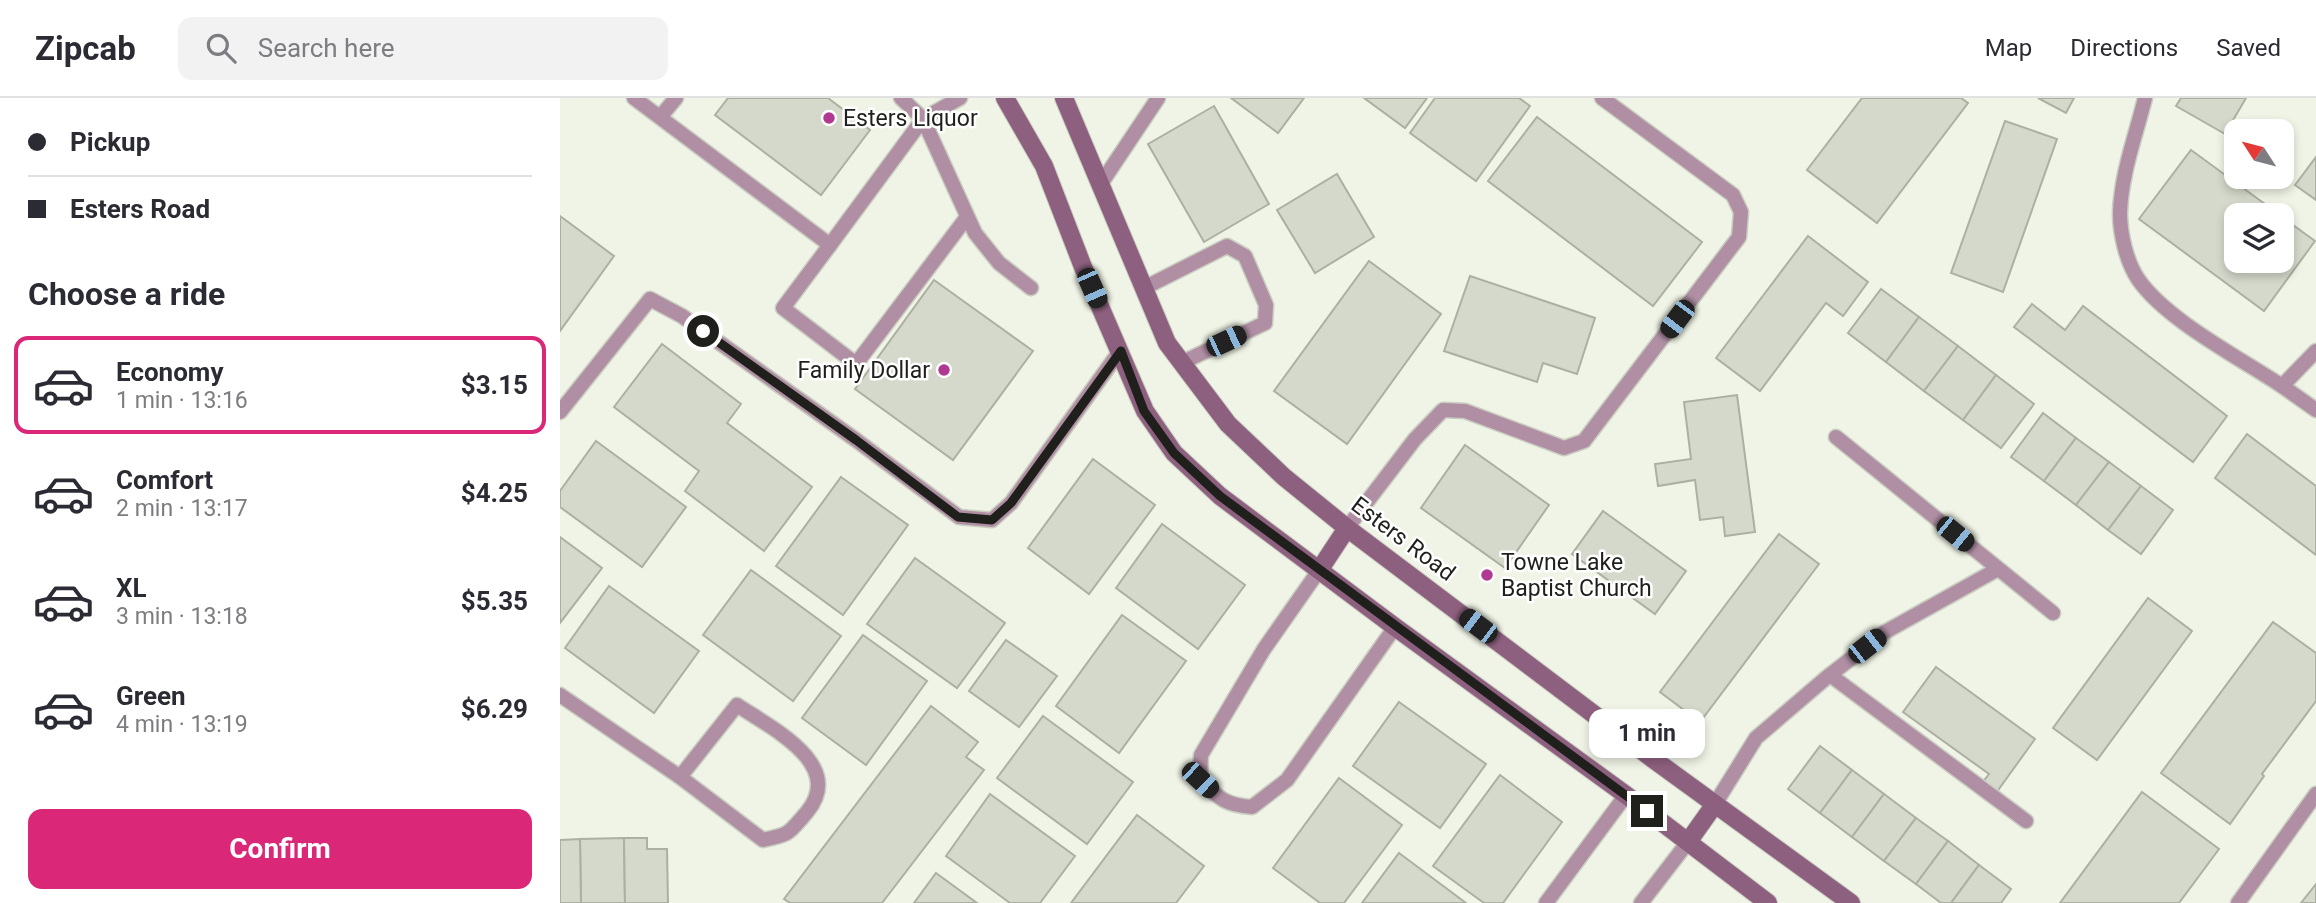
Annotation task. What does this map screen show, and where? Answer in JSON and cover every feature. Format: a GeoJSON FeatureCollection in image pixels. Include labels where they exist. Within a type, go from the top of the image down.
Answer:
{"type":"FeatureCollection","features":[{"type":"Feature","properties":{"kind":"main road"},"geometry":{"type":"LineString","coordinates":[[1005,98],[1045,166],[1083,267],[1121,351],[1144,411],[1174,453],[1220,496],[1768,903]]}},
{"type":"Feature","properties":{"kind":"main road","name":"Esters Road"},"geometry":{"type":"LineString","coordinates":[[1065,98],[1167,343],[1228,424],[1284,477],[1347,528],[1851,903]]}},
{"type":"Feature","properties":{"kind":"main road"},"geometry":{"type":"LineString","coordinates":[[1320,569],[1347,528]]}},
{"type":"Feature","properties":{"kind":"main road"},"geometry":{"type":"LineString","coordinates":[[1688,842],[1715,804]]}},
{"type":"Feature","properties":{"kind":"lane"},"geometry":{"type":"LineString","coordinates":[[634,98],[830,245]]}},
{"type":"Feature","properties":{"kind":"lane"},"geometry":{"type":"LineString","coordinates":[[661,116],[676,98]]}},
{"type":"Feature","properties":{"kind":"lane"},"geometry":{"type":"LineString","coordinates":[[901,98],[923,119],[975,233],[999,263],[1031,288]]}},
{"type":"Feature","properties":{"kind":"lane"},"geometry":{"type":"LineString","coordinates":[[960,98],[923,119],[783,309],[856,364],[967,217]]}},
{"type":"Feature","properties":{"kind":"lane"},"geometry":{"type":"LineString","coordinates":[[1100,185],[1158,98]]}},
{"type":"Feature","properties":{"kind":"lane"},"geometry":{"type":"LineString","coordinates":[[1347,528],[1415,439],[1443,410],[1465,411],[1564,448],[1584,441],[1739,237],[1741,212],[1733,195],[1602,98]]}},
{"type":"Feature","properties":{"kind":"lane"},"geometry":{"type":"LineString","coordinates":[[2145,98],[2123,190],[2120,214],[2123,242],[2137,278],[2168,312],[2316,410]]}},
{"type":"Feature","properties":{"kind":"lane"},"geometry":{"type":"LineString","coordinates":[[1144,288],[1227,246],[1245,256],[1266,305],[1265,323],[1181,363]]}},
{"type":"Feature","properties":{"kind":"lane"},"geometry":{"type":"LineString","coordinates":[[560,411],[650,299],[692,324],[856,440],[958,517],[992,520],[1011,503],[1121,351]]}},
{"type":"Feature","properties":{"kind":"lane"},"geometry":{"type":"LineString","coordinates":[[2283,386],[2316,351]]}},
{"type":"Feature","properties":{"kind":"lane"},"geometry":{"type":"LineString","coordinates":[[1836,437],[2053,613]]}},
{"type":"Feature","properties":{"kind":"lane"},"geometry":{"type":"LineString","coordinates":[[1320,569],[1264,649],[1201,755],[1200,780],[1214,793],[1230,805],[1252,807],[1287,780],[1395,627]]}},
{"type":"Feature","properties":{"kind":"lane"},"geometry":{"type":"LineString","coordinates":[[1715,804],[1756,738],[1830,675],[1885,632],[1998,569]]}},
{"type":"Feature","properties":{"kind":"lane"},"geometry":{"type":"LineString","coordinates":[[1830,675],[2026,821]]}},
{"type":"Feature","properties":{"kind":"lane"},"geometry":{"type":"LineString","coordinates":[[560,695],[680,778],[763,840],[788,834],[815,802],[818,777],[813,764],[786,737],[737,705],[680,778]]}},
{"type":"Feature","properties":{"kind":"lane"},"geometry":{"type":"LineString","coordinates":[[2238,903],[2316,794]]}},
{"type":"Feature","properties":{"kind":"lane"},"geometry":{"type":"LineString","coordinates":[[1546,903],[1626,795]]}},
{"type":"Feature","properties":{"kind":"lane"},"geometry":{"type":"LineString","coordinates":[[1641,903],[1688,842]]}},
{"type":"Feature","properties":{"kind":"building"},"geometry":{"type":"Polygon","coordinates":[[[728,98],[828,98],[870,130],[821,195],[715,115],[728,98]]]}},
{"type":"Feature","properties":{"kind":"building"},"geometry":{"type":"Polygon","coordinates":[[[1231,98],[1304,98],[1278,133],[1231,98]]]}},
{"type":"Feature","properties":{"kind":"building"},"geometry":{"type":"Polygon","coordinates":[[[1364,98],[1427,98],[1405,128],[1364,98]]]}},
{"type":"Feature","properties":{"kind":"building"},"geometry":{"type":"Polygon","coordinates":[[[1435,98],[1519,98],[1530,106],[1476,181],[1410,133],[1435,98]]]}},
{"type":"Feature","properties":{"kind":"building"},"geometry":{"type":"Polygon","coordinates":[[[1862,98],[1961,98],[1968,103],[1877,223],[1807,170],[1862,98]]]}},
{"type":"Feature","properties":{"kind":"building"},"geometry":{"type":"Polygon","coordinates":[[[2038,98],[2074,98],[2066,113],[2038,98]]]}},
{"type":"Feature","properties":{"kind":"building"},"geometry":{"type":"Polygon","coordinates":[[[2181,98],[2246,98],[2234,119],[2224,119],[2224,133],[2176,106],[2181,98]]]}},
{"type":"Feature","properties":{"kind":"building"},"geometry":{"type":"Polygon","coordinates":[[[1214,106],[1269,204],[1204,242],[1148,144],[1214,106]]]}},
{"type":"Feature","properties":{"kind":"building"},"geometry":{"type":"Polygon","coordinates":[[[1537,117],[1702,242],[1653,306],[1488,181],[1537,117]]]}},
{"type":"Feature","properties":{"kind":"building"},"geometry":{"type":"Polygon","coordinates":[[[2005,121],[2057,139],[2003,292],[1951,273],[2005,121]]]}},
{"type":"Feature","properties":{"kind":"building"},"geometry":{"type":"Polygon","coordinates":[[[2191,150],[2224,174],[2224,189],[2244,189],[2264,203],[2224,203],[2224,273],[2292,273],[2264,311],[2139,219],[2191,150]]]}},
{"type":"Feature","properties":{"kind":"building"},"geometry":{"type":"Polygon","coordinates":[[[2316,157],[2316,200],[2295,185],[2316,157]]]}},
{"type":"Feature","properties":{"kind":"building"},"geometry":{"type":"Polygon","coordinates":[[[1337,174],[1374,237],[1315,273],[1277,210],[1337,174]]]}},
{"type":"Feature","properties":{"kind":"building"},"geometry":{"type":"Polygon","coordinates":[[[560,216],[614,256],[560,331],[560,216]]]}},
{"type":"Feature","properties":{"kind":"building"},"geometry":{"type":"Polygon","coordinates":[[[2294,226],[2315,241],[2294,270],[2294,226]]]}},
{"type":"Feature","properties":{"kind":"building"},"geometry":{"type":"Polygon","coordinates":[[[1808,236],[1868,282],[1843,316],[1826,303],[1760,391],[1716,358],[1808,236]]]}},
{"type":"Feature","properties":{"kind":"building"},"geometry":{"type":"Polygon","coordinates":[[[1369,261],[1441,314],[1347,444],[1274,391],[1369,261]]]}},
{"type":"Feature","properties":{"kind":"building"},"geometry":{"type":"Polygon","coordinates":[[[1470,276],[1595,318],[1577,374],[1543,363],[1537,382],[1444,351],[1470,276]]]}},
{"type":"Feature","properties":{"kind":"building","name":"Family Dollar"},"geometry":{"type":"Polygon","coordinates":[[[934,280],[1033,351],[953,460],[855,389],[934,280]]]}},
{"type":"Feature","properties":{"kind":"building"},"geometry":{"type":"Polygon","coordinates":[[[1881,289],[1919,317],[1886,362],[1848,333],[1881,289]]]}},
{"type":"Feature","properties":{"kind":"building"},"geometry":{"type":"Polygon","coordinates":[[[2032,304],[2065,330],[2083,306],[2227,416],[2193,462],[2014,327],[2032,304]]]}},
{"type":"Feature","properties":{"kind":"building"},"geometry":{"type":"Polygon","coordinates":[[[1919,317],[1958,346],[1924,391],[1886,362],[1919,317]]]}},
{"type":"Feature","properties":{"kind":"building"},"geometry":{"type":"Polygon","coordinates":[[[662,344],[741,404],[727,423],[812,487],[764,551],[685,491],[699,471],[614,407],[662,344]]]}},
{"type":"Feature","properties":{"kind":"building"},"geometry":{"type":"Polygon","coordinates":[[[1958,346],[1996,375],[1963,420],[1924,391],[1958,346]]]}},
{"type":"Feature","properties":{"kind":"building"},"geometry":{"type":"Polygon","coordinates":[[[1996,375],[2034,404],[2001,448],[1963,420],[1996,375]]]}},
{"type":"Feature","properties":{"kind":"building"},"geometry":{"type":"Polygon","coordinates":[[[1737,395],[1755,532],[1725,536],[1723,517],[1700,520],[1695,480],[1658,486],[1655,464],[1691,459],[1684,402],[1737,395]]]}},
{"type":"Feature","properties":{"kind":"building"},"geometry":{"type":"Polygon","coordinates":[[[2043,413],[2076,438],[2044,481],[2011,457],[2043,413]]]}},
{"type":"Feature","properties":{"kind":"building"},"geometry":{"type":"Polygon","coordinates":[[[2247,434],[2316,486],[2316,555],[2215,478],[2247,434]]]}},
{"type":"Feature","properties":{"kind":"building"},"geometry":{"type":"Polygon","coordinates":[[[2076,438],[2109,462],[2076,505],[2044,481],[2076,438]]]}},
{"type":"Feature","properties":{"kind":"building"},"geometry":{"type":"Polygon","coordinates":[[[596,441],[686,507],[642,567],[560,507],[560,491],[596,441]]]}},
{"type":"Feature","properties":{"kind":"building"},"geometry":{"type":"Polygon","coordinates":[[[1465,445],[1549,505],[1505,568],[1421,508],[1465,445]]]}},
{"type":"Feature","properties":{"kind":"building"},"geometry":{"type":"Polygon","coordinates":[[[1093,459],[1155,505],[1089,594],[1028,548],[1093,459]]]}},
{"type":"Feature","properties":{"kind":"building"},"geometry":{"type":"Polygon","coordinates":[[[2109,462],[2141,486],[2108,530],[2076,505],[2109,462]]]}},
{"type":"Feature","properties":{"kind":"building"},"geometry":{"type":"Polygon","coordinates":[[[841,477],[908,525],[843,615],[776,566],[841,477]]]}},
{"type":"Feature","properties":{"kind":"building"},"geometry":{"type":"Polygon","coordinates":[[[2141,486],[2173,510],[2141,554],[2108,530],[2141,486]]]}},
{"type":"Feature","properties":{"kind":"building"},"geometry":{"type":"Polygon","coordinates":[[[1603,511],[1686,571],[1655,614],[1572,554],[1603,511]]]}},
{"type":"Feature","properties":{"kind":"building"},"geometry":{"type":"Polygon","coordinates":[[[1162,524],[1245,585],[1198,649],[1116,588],[1162,524]]]}},
{"type":"Feature","properties":{"kind":"building"},"geometry":{"type":"Polygon","coordinates":[[[1779,534],[1819,564],[1700,722],[1660,692],[1779,534]]]}},
{"type":"Feature","properties":{"kind":"building"},"geometry":{"type":"Polygon","coordinates":[[[560,537],[602,568],[560,623],[560,537]]]}},
{"type":"Feature","properties":{"kind":"building"},"geometry":{"type":"Polygon","coordinates":[[[915,558],[1005,623],[957,688],[867,624],[915,558]]]}},
{"type":"Feature","properties":{"kind":"building"},"geometry":{"type":"Polygon","coordinates":[[[751,570],[841,636],[793,701],[703,635],[751,570]]]}},
{"type":"Feature","properties":{"kind":"building"},"geometry":{"type":"Polygon","coordinates":[[[609,586],[699,651],[654,713],[565,648],[609,586]]]}},
{"type":"Feature","properties":{"kind":"building"},"geometry":{"type":"Polygon","coordinates":[[[2148,598],[2192,631],[2097,760],[2053,728],[2148,598]]]}},
{"type":"Feature","properties":{"kind":"building"},"geometry":{"type":"Polygon","coordinates":[[[1122,615],[1186,661],[1119,753],[1056,706],[1122,615]]]}},
{"type":"Feature","properties":{"kind":"building"},"geometry":{"type":"Polygon","coordinates":[[[2273,622],[2316,653],[2316,701],[2262,774],[2264,776],[2230,824],[2161,773],[2273,622]]]}},
{"type":"Feature","properties":{"kind":"building"},"geometry":{"type":"Polygon","coordinates":[[[863,635],[927,681],[866,765],[802,718],[863,635]]]}},
{"type":"Feature","properties":{"kind":"building"},"geometry":{"type":"Polygon","coordinates":[[[1006,640],[1057,676],[1019,727],[969,691],[1006,640]]]}},
{"type":"Feature","properties":{"kind":"building"},"geometry":{"type":"Polygon","coordinates":[[[1936,667],[2035,739],[1996,793],[1982,783],[1989,774],[1903,712],[1936,667]]]}},
{"type":"Feature","properties":{"kind":"building"},"geometry":{"type":"Polygon","coordinates":[[[1399,702],[1486,764],[1440,828],[1353,766],[1399,702]]]}},
{"type":"Feature","properties":{"kind":"building"},"geometry":{"type":"Polygon","coordinates":[[[931,706],[978,742],[966,757],[984,770],[882,903],[790,903],[784,899],[931,706]]]}},
{"type":"Feature","properties":{"kind":"building"},"geometry":{"type":"Polygon","coordinates":[[[1043,716],[1133,782],[1087,844],[997,778],[1043,716]]]}},
{"type":"Feature","properties":{"kind":"building"},"geometry":{"type":"Polygon","coordinates":[[[1820,746],[1852,770],[1820,813],[1788,789],[1820,746]]]}},
{"type":"Feature","properties":{"kind":"building"},"geometry":{"type":"Polygon","coordinates":[[[1852,770],[1884,794],[1852,837],[1820,813],[1852,770]]]}},
{"type":"Feature","properties":{"kind":"building"},"geometry":{"type":"Polygon","coordinates":[[[1500,775],[1562,822],[1503,903],[1484,903],[1433,866],[1500,775]]]}},
{"type":"Feature","properties":{"kind":"building"},"geometry":{"type":"Polygon","coordinates":[[[1339,778],[1402,825],[1344,903],[1320,903],[1273,868],[1339,778]]]}},
{"type":"Feature","properties":{"kind":"building"},"geometry":{"type":"Polygon","coordinates":[[[2142,792],[2219,849],[2179,903],[2060,903],[2142,792]]]}},
{"type":"Feature","properties":{"kind":"building"},"geometry":{"type":"Polygon","coordinates":[[[990,794],[1075,856],[1040,903],[1010,903],[946,856],[990,794]]]}},
{"type":"Feature","properties":{"kind":"building"},"geometry":{"type":"Polygon","coordinates":[[[1884,794],[1916,818],[1884,861],[1852,837],[1884,794]]]}},
{"type":"Feature","properties":{"kind":"building"},"geometry":{"type":"Polygon","coordinates":[[[1137,815],[1204,866],[1176,903],[1071,903],[1137,815]]]}},
{"type":"Feature","properties":{"kind":"building"},"geometry":{"type":"Polygon","coordinates":[[[1916,818],[1948,841],[1916,884],[1884,861],[1916,818]]]}},
{"type":"Feature","properties":{"kind":"building"},"geometry":{"type":"Polygon","coordinates":[[[624,838],[625,903],[581,903],[580,839],[624,838]]]}},
{"type":"Feature","properties":{"kind":"building"},"geometry":{"type":"Polygon","coordinates":[[[624,838],[647,838],[647,849],[667,849],[668,903],[625,903],[624,838]]]}},
{"type":"Feature","properties":{"kind":"building"},"geometry":{"type":"Polygon","coordinates":[[[580,839],[581,903],[560,903],[560,840],[580,839]]]}},
{"type":"Feature","properties":{"kind":"building"},"geometry":{"type":"Polygon","coordinates":[[[1948,841],[1979,865],[1951,903],[1941,903],[1916,884],[1948,841]]]}},
{"type":"Feature","properties":{"kind":"building"},"geometry":{"type":"Polygon","coordinates":[[[1399,853],[1466,903],[1362,903],[1399,853]]]}},
{"type":"Feature","properties":{"kind":"building"},"geometry":{"type":"Polygon","coordinates":[[[1979,865],[2011,889],[2001,903],[1951,903],[1979,865]]]}},
{"type":"Feature","properties":{"kind":"building"},"geometry":{"type":"Polygon","coordinates":[[[936,873],[977,903],[914,903],[936,873]]]}},
{"type":"Feature","properties":{"kind":"building"},"geometry":{"type":"Polygon","coordinates":[[[2316,884],[2316,903],[2301,903],[2316,884]]]}},
{"type":"Feature","properties":{"kind":"place","name":"Esters Liquor"},"geometry":{"type":"Point","coordinates":[829,118]}},
{"type":"Feature","properties":{"kind":"place","name":"Family Dollar"},"geometry":{"type":"Point","coordinates":[944,370]}},
{"type":"Feature","properties":{"kind":"place","name":"Towne Lake Baptist Church"},"geometry":{"type":"Point","coordinates":[1487,575]}},
{"type":"Feature","properties":{"kind":"route"},"geometry":{"type":"LineString","coordinates":[[703,331],[856,440],[958,517],[992,520],[1011,503],[1121,351],[1144,411],[1174,453],[1220,496],[1647,811]]}}]}
